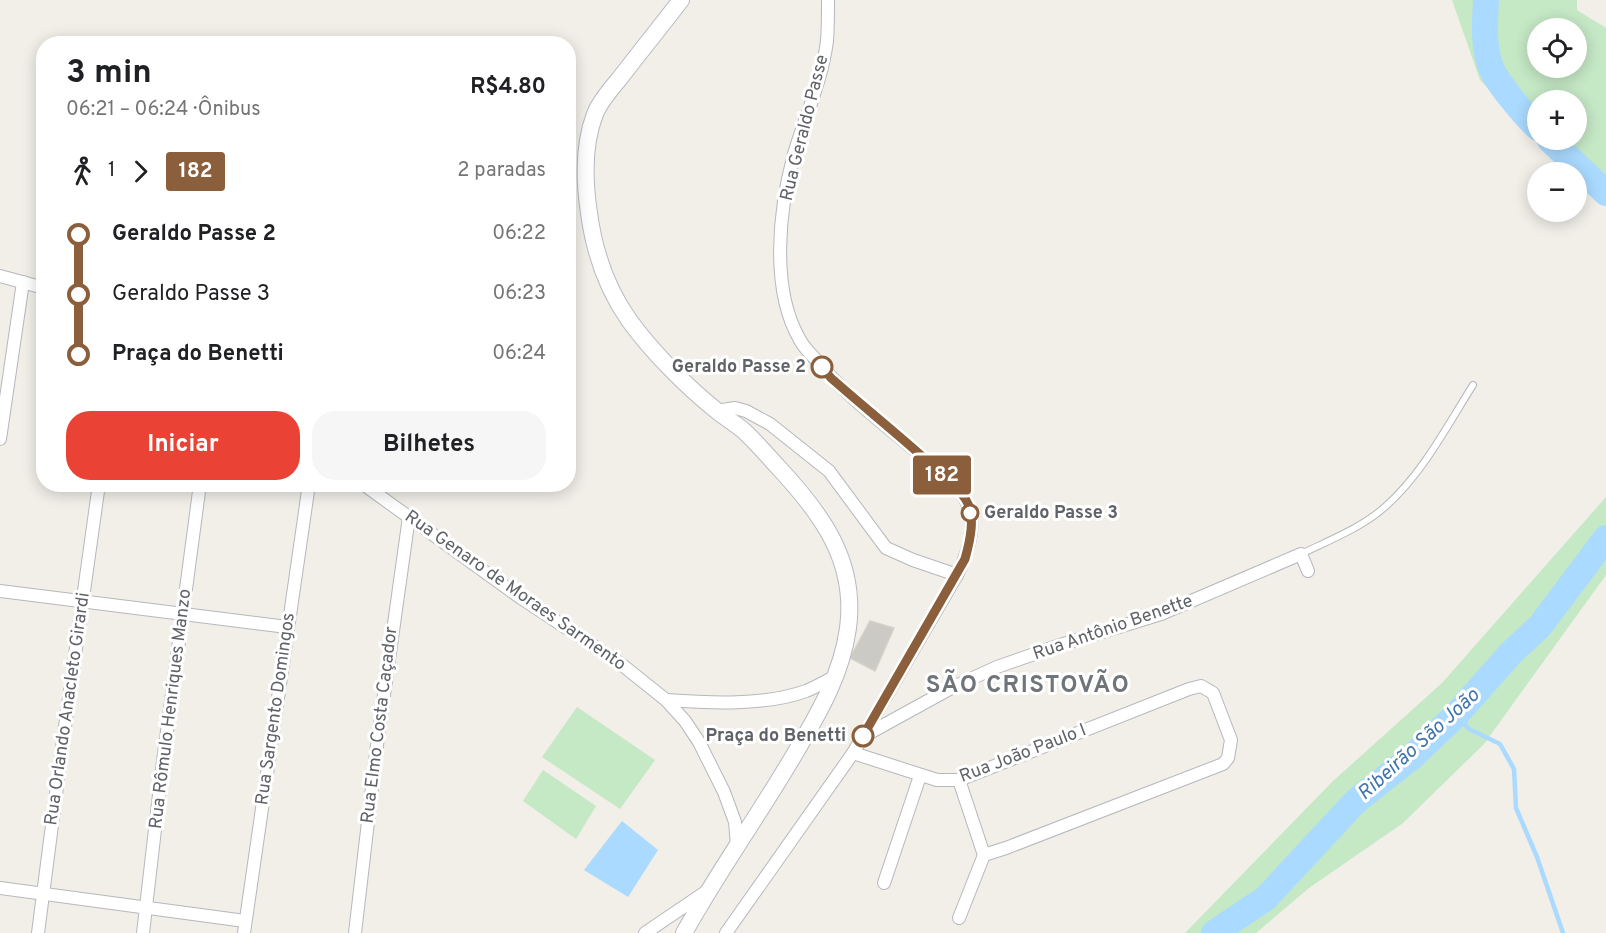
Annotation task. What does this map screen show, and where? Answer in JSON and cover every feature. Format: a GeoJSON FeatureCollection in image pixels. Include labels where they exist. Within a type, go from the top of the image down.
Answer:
{"type":"FeatureCollection","features":[{"type":"Feature","properties":{"kind":"street"},"geometry":{"type":"LineString","coordinates":[[681,0],[596,112],[586,156],[586,195],[591,229],[609,286],[628,319],[654,352],[716,411],[742,430],[807,497],[828,529],[840,553],[846,576],[849,603],[848,629],[836,676],[821,709],[686,932]]}},
{"type":"Feature","properties":{"kind":"street","name":"Rua Geraldo Passe"},"geometry":{"type":"LineString","coordinates":[[726,933],[853,753],[957,575],[965,559],[970,532],[971,515],[966,500],[913,447],[831,378],[801,342],[787,314],[782,279],[781,245],[785,195],[794,157],[820,75],[827,41],[828,0]]}},
{"type":"Feature","properties":{"kind":"street"},"geometry":{"type":"LineString","coordinates":[[0,276],[36,286]]}},
{"type":"Feature","properties":{"kind":"street"},"geometry":{"type":"LineString","coordinates":[[0,439],[23,282]]}},
{"type":"Feature","properties":{"kind":"street"},"geometry":{"type":"LineString","coordinates":[[716,411],[735,408],[746,411],[770,424],[829,471],[886,548],[957,575]]}},
{"type":"Feature","properties":{"kind":"street","name":"Rua Orlando Anacleto Girardi"},"geometry":{"type":"LineString","coordinates":[[38,933],[98,492]]}},
{"type":"Feature","properties":{"kind":"street","name":"Rua Rômulo Henriques Manzo"},"geometry":{"type":"LineString","coordinates":[[143,933],[162,769],[199,492]]}},
{"type":"Feature","properties":{"kind":"street","name":"Rua Sargento Domingos"},"geometry":{"type":"LineString","coordinates":[[245,927],[308,492]]}},
{"type":"Feature","properties":{"kind":"street","name":"Rua Genaro de Moraes Sarmento"},"geometry":{"type":"LineString","coordinates":[[374,492],[520,598],[621,664],[666,700],[685,721],[699,742],[724,792],[735,822],[737,846]]}},
{"type":"Feature","properties":{"kind":"street","name":"Rua Elmo Costa Caçador"},"geometry":{"type":"LineString","coordinates":[[355,933],[377,745],[409,517]]}},
{"type":"Feature","properties":{"kind":"street"},"geometry":{"type":"LineString","coordinates":[[1301,554],[1308,571]]}},
{"type":"Feature","properties":{"kind":"street","name":"Rua Antônio Benette"},"geometry":{"type":"LineString","coordinates":[[863,736],[953,687],[997,668],[1170,611],[1301,554]]}},
{"type":"Feature","properties":{"kind":"street"},"geometry":{"type":"LineString","coordinates":[[0,591],[288,627]]}},
{"type":"Feature","properties":{"kind":"street"},"geometry":{"type":"LineString","coordinates":[[666,700],[741,702],[777,698],[806,691],[836,676]]}},
{"type":"Feature","properties":{"kind":"street","name":"Rua João Paulo I"},"geometry":{"type":"LineString","coordinates":[[853,753],[920,776],[937,780],[958,780],[1189,689],[1201,686],[1213,693],[1231,740],[1228,758],[1223,764],[984,855]]}},
{"type":"Feature","properties":{"kind":"street"},"geometry":{"type":"LineString","coordinates":[[884,883],[920,776]]}},
{"type":"Feature","properties":{"kind":"street"},"geometry":{"type":"LineString","coordinates":[[958,780],[984,855],[959,918]]}},
{"type":"Feature","properties":{"kind":"street"},"geometry":{"type":"LineString","coordinates":[[0,888],[147,908],[245,927]]}},
{"type":"Feature","properties":{"kind":"street"},"geometry":{"type":"LineString","coordinates":[[645,933],[711,888]]}},
{"type":"Feature","properties":{"kind":"lane"},"geometry":{"type":"LineString","coordinates":[[1301,554],[1353,528],[1386,507],[1424,461],[1473,385]]}},
{"type":"Feature","properties":{"kind":"green space"},"geometry":{"type":"Polygon","coordinates":[[[1452,0],[1577,0],[1577,10],[1606,28],[1606,194],[1587,181],[1587,162],[1559,162],[1546,150],[1587,150],[1587,90],[1527,90],[1527,130],[1480,80],[1452,0]]]}},
{"type":"Feature","properties":{"kind":"green space"},"geometry":{"type":"Polygon","coordinates":[[[1606,497],[1606,575],[1484,744],[1403,823],[1309,888],[1256,933],[1185,933],[1332,782],[1442,683],[1606,497]]]}},
{"type":"Feature","properties":{"kind":"green space"},"geometry":{"type":"Polygon","coordinates":[[[577,707],[655,760],[620,809],[542,757],[577,707]]]}},
{"type":"Feature","properties":{"kind":"green space"},"geometry":{"type":"Polygon","coordinates":[[[543,770],[596,806],[576,839],[523,801],[543,770]]]}},
{"type":"Feature","properties":{"kind":"water"},"geometry":{"type":"Polygon","coordinates":[[[622,821],[658,850],[628,897],[584,870],[622,821]]]}},
{"type":"Feature","properties":{"kind":"building"},"geometry":{"type":"Polygon","coordinates":[[[870,621],[894,628],[875,671],[850,658],[870,621]]]}},
{"type":"Feature","properties":{"kind":"waterway","name":"Ribeirão São João"},"geometry":{"type":"LineString","coordinates":[[1486,0],[1485,41],[1490,65],[1504,89],[1527,116]]}},
{"type":"Feature","properties":{"kind":"waterway","name":"Ribeirão São João"},"geometry":{"type":"LineString","coordinates":[[1561,150],[1606,193]]}},
{"type":"Feature","properties":{"kind":"waterway","name":"Ribeirão São João"},"geometry":{"type":"LineString","coordinates":[[1214,933],[1266,898],[1356,801],[1412,757],[1456,715],[1511,653],[1540,626],[1606,538]]}},
{"type":"Feature","properties":{"kind":"waterway"},"geometry":{"type":"LineString","coordinates":[[1456,715],[1469,729],[1500,744],[1514,769],[1516,808],[1537,857],[1563,933]]}},
{"type":"Feature","properties":{"kind":"bus line","name":"182"},"geometry":{"type":"LineString","coordinates":[[822,367],[831,378],[913,447],[954,486],[966,500],[971,515],[965,559],[863,736]]}},
{"type":"Feature","properties":{"kind":"place","name":"Geraldo Passe 2"},"geometry":{"type":"Point","coordinates":[822,367]}},
{"type":"Feature","properties":{"kind":"place","name":"Geraldo Passe 3"},"geometry":{"type":"Point","coordinates":[970,513]}},
{"type":"Feature","properties":{"kind":"place","name":"Praça do Benetti"},"geometry":{"type":"Point","coordinates":[863,736]}},
{"type":"Feature","properties":{"kind":"district","name":"SÃO CRISTOVÃO"},"geometry":{"type":"Point","coordinates":[1028,686]}}]}
